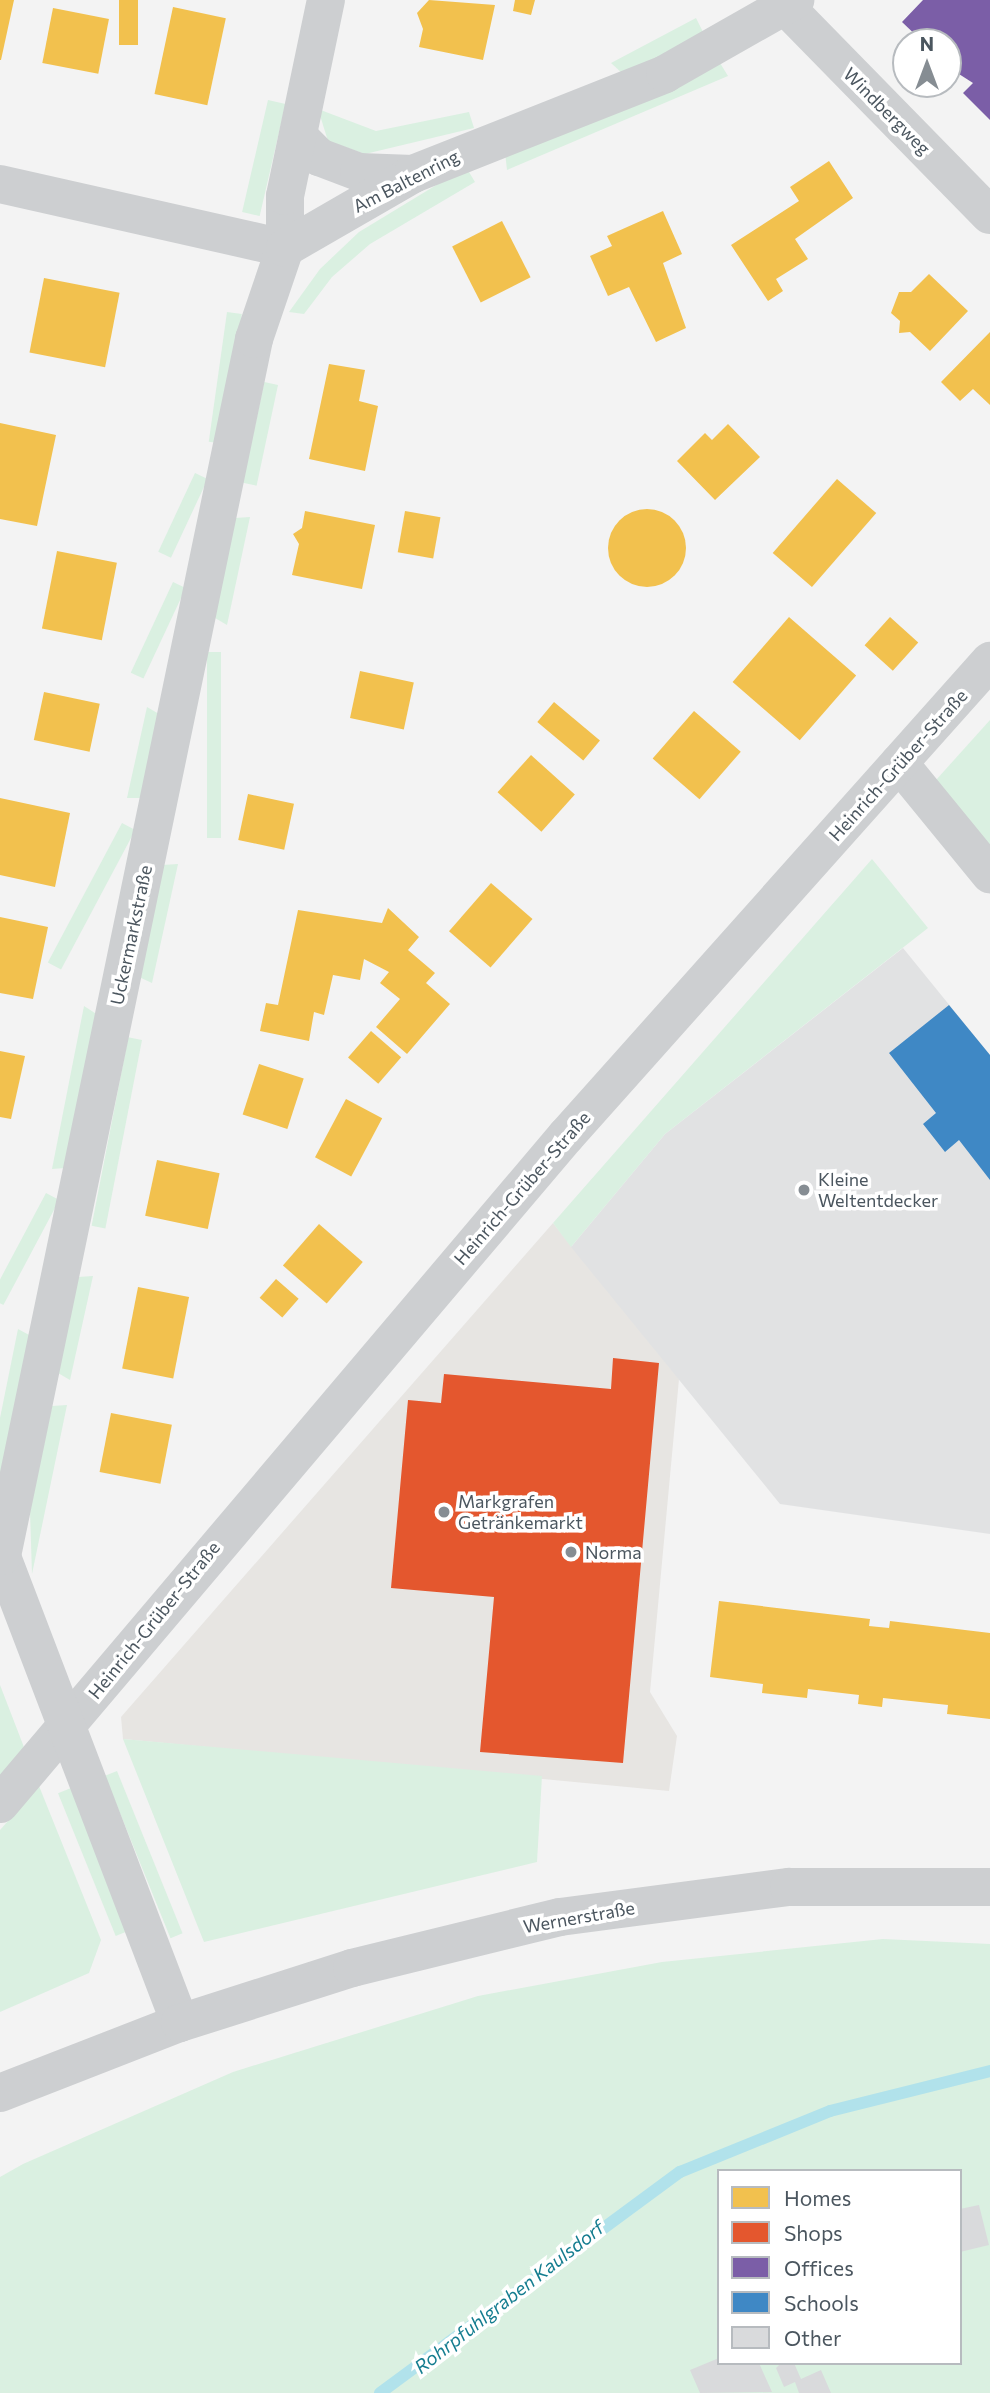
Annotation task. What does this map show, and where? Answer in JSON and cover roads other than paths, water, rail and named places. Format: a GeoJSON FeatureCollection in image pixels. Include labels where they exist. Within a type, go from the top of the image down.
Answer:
{"type":"FeatureCollection","features":[{"type":"Feature","properties":{"kind":"street","name":"Uckermarkstraße"},"geometry":{"type":"LineString","coordinates":[[68,1728],[2,1556],[254,339],[285,247],[285,196],[326,0]]}},
{"type":"Feature","properties":{"kind":"street","name":"Am Baltenring"},"geometry":{"type":"LineString","coordinates":[[285,247],[413,174],[665,74],[791,3]]}},
{"type":"Feature","properties":{"kind":"street","name":"Windbergweg"},"geometry":{"type":"LineString","coordinates":[[791,3],[990,215]]}},
{"type":"Feature","properties":{"kind":"street"},"geometry":{"type":"LineString","coordinates":[[298,136],[319,157],[359,172],[413,174]]}},
{"type":"Feature","properties":{"kind":"street"},"geometry":{"type":"LineString","coordinates":[[0,184],[285,247]]}},
{"type":"Feature","properties":{"kind":"street","name":"Heinrich-Grüber-Straße"},"geometry":{"type":"LineString","coordinates":[[0,1804],[68,1728],[218,1540],[990,661]]}},
{"type":"Feature","properties":{"kind":"street"},"geometry":{"type":"LineString","coordinates":[[899,762],[990,874]]}},
{"type":"Feature","properties":{"kind":"street"},"geometry":{"type":"LineString","coordinates":[[0,2093],[180,2023],[68,1728]]}},
{"type":"Feature","properties":{"kind":"street","name":"Wernerstraße"},"geometry":{"type":"LineString","coordinates":[[180,2023],[352,1968],[559,1917],[789,1887],[990,1886]]}},
{"type":"Feature","properties":{"kind":"waterway","name":"Rohrpfuhlgraben Kaulsdorf"},"geometry":{"type":"LineString","coordinates":[[380,2393],[680,2172],[830,2111],[990,2071]]}},
{"type":"Feature","properties":{"kind":"place","name":"Kleine Weltentdecker"},"geometry":{"type":"Point","coordinates":[804,1190]}},
{"type":"Feature","properties":{"kind":"place","name":"Markgrafen Getränkemarkt"},"geometry":{"type":"Point","coordinates":[444,1512]}},
{"type":"Feature","properties":{"kind":"place","name":"Norma"},"geometry":{"type":"Point","coordinates":[571,1552]}}]}
